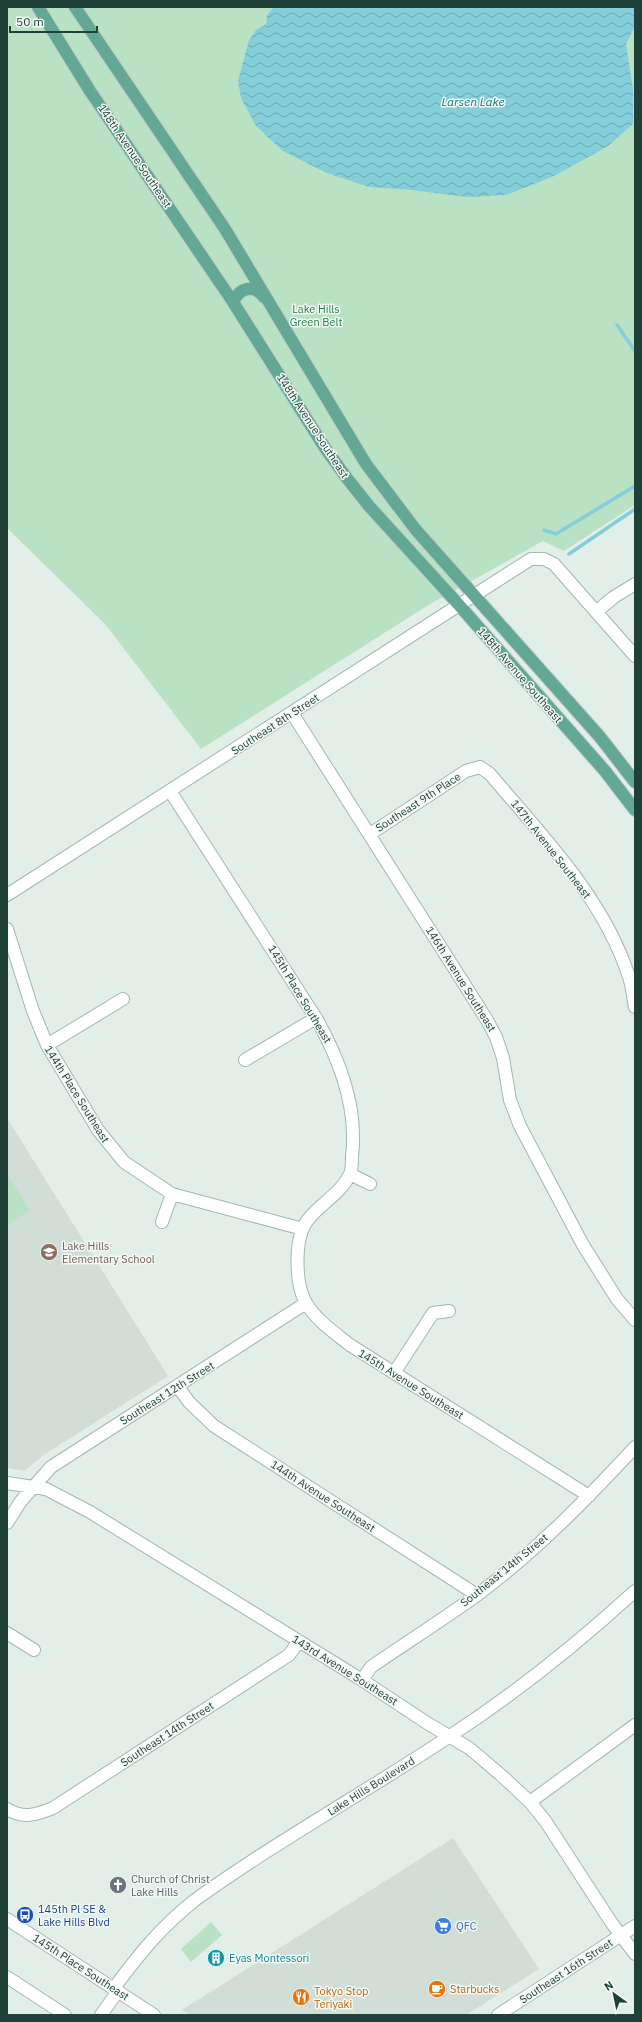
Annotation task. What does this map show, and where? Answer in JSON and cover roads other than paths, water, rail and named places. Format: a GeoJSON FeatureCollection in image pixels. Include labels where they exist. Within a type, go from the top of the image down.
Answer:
{"type":"FeatureCollection","features":[{"type":"Feature","properties":{"kind":"main road","name":"148th Avenue Southeast"},"geometry":{"type":"LineString","coordinates":[[38,7],[93,95],[233,302],[325,448],[346,477],[374,512],[459,605],[605,771],[635,810]]}},
{"type":"Feature","properties":{"kind":"main road","name":"148th Avenue Southeast"},"geometry":{"type":"LineString","coordinates":[[75,7],[225,228],[366,464],[416,530],[600,738],[635,782]]}},
{"type":"Feature","properties":{"kind":"main road"},"geometry":{"type":"LineString","coordinates":[[233,302],[236,295],[249,288],[260,292],[273,308]]}},
{"type":"Feature","properties":{"kind":"street","name":"Southeast 8th Street"},"geometry":{"type":"LineString","coordinates":[[7,895],[531,559],[544,559],[554,564],[597,611]]}},
{"type":"Feature","properties":{"kind":"street"},"geometry":{"type":"LineString","coordinates":[[635,584],[614,597],[597,611],[635,656]]}},
{"type":"Feature","properties":{"kind":"street","name":"146th Avenue Southeast"},"geometry":{"type":"LineString","coordinates":[[292,713],[487,1020],[496,1037],[503,1058],[510,1100],[520,1126],[583,1245],[617,1299],[635,1320]]}},
{"type":"Feature","properties":{"kind":"street","name":"Southeast 9th Place"},"geometry":{"type":"LineString","coordinates":[[370,834],[481,762]]}},
{"type":"Feature","properties":{"kind":"street","name":"147th Avenue Southeast"},"geometry":{"type":"LineString","coordinates":[[481,762],[561,859],[598,910],[628,974],[635,1007]]}},
{"type":"Feature","properties":{"kind":"street","name":"145th Place Southeast"},"geometry":{"type":"LineString","coordinates":[[170,791],[316,1018],[334,1051],[345,1083],[352,1115],[354,1145],[350,1174],[335,1194],[319,1209],[303,1228]]}},
{"type":"Feature","properties":{"kind":"street","name":"144th Place Southeast"},"geometry":{"type":"LineString","coordinates":[[7,929],[33,1010],[47,1045],[98,1130],[111,1148],[124,1162],[172,1194],[303,1228]]}},
{"type":"Feature","properties":{"kind":"street"},"geometry":{"type":"LineString","coordinates":[[47,1045],[123,999]]}},
{"type":"Feature","properties":{"kind":"street"},"geometry":{"type":"LineString","coordinates":[[245,1060],[316,1018]]}},
{"type":"Feature","properties":{"kind":"street"},"geometry":{"type":"LineString","coordinates":[[350,1174],[370,1184]]}},
{"type":"Feature","properties":{"kind":"street"},"geometry":{"type":"LineString","coordinates":[[162,1222],[172,1194]]}},
{"type":"Feature","properties":{"kind":"street","name":"145th Avenue Southeast"},"geometry":{"type":"LineString","coordinates":[[303,1228],[297,1256],[300,1280],[306,1303],[322,1322],[350,1345],[589,1496]]}},
{"type":"Feature","properties":{"kind":"street","name":"Southeast 12th Street"},"geometry":{"type":"LineString","coordinates":[[7,1523],[21,1501],[51,1467],[178,1387],[306,1303]]}},
{"type":"Feature","properties":{"kind":"street"},"geometry":{"type":"LineString","coordinates":[[394,1373],[433,1313],[449,1311]]}},
{"type":"Feature","properties":{"kind":"street","name":"144th Avenue Southeast"},"geometry":{"type":"LineString","coordinates":[[178,1387],[194,1407],[214,1426],[477,1595]]}},
{"type":"Feature","properties":{"kind":"street","name":"Southeast 14th Street"},"geometry":{"type":"LineString","coordinates":[[362,1680],[371,1667],[477,1595],[526,1555],[589,1496],[635,1447]]}},
{"type":"Feature","properties":{"kind":"street","name":"143rd Avenue Southeast"},"geometry":{"type":"LineString","coordinates":[[7,1483],[46,1489],[90,1512],[469,1748],[530,1802],[546,1822],[621,1935]]}},
{"type":"Feature","properties":{"kind":"street","name":"Lake Hills Boulevard"},"geometry":{"type":"LineString","coordinates":[[101,2015],[116,1989],[152,1938],[175,1915],[195,1900],[450,1736],[536,1676],[579,1641],[635,1591]]}},
{"type":"Feature","properties":{"kind":"street"},"geometry":{"type":"LineString","coordinates":[[7,1633],[34,1650]]}},
{"type":"Feature","properties":{"kind":"street","name":"Southeast 14th Street"},"geometry":{"type":"LineString","coordinates":[[7,1808],[16,1814],[27,1816],[39,1814],[53,1808],[289,1655],[299,1641]]}},
{"type":"Feature","properties":{"kind":"street"},"geometry":{"type":"LineString","coordinates":[[530,1802],[635,1725]]}},
{"type":"Feature","properties":{"kind":"street","name":"145th Place Southeast"},"geometry":{"type":"LineString","coordinates":[[7,1919],[154,2015]]}},
{"type":"Feature","properties":{"kind":"street","name":"Southeast 16th Street"},"geometry":{"type":"LineString","coordinates":[[498,2015],[635,1926]]}},
{"type":"Feature","properties":{"kind":"street"},"geometry":{"type":"LineString","coordinates":[[621,1935],[635,1954]]}},
{"type":"Feature","properties":{"kind":"street"},"geometry":{"type":"LineString","coordinates":[[7,1977],[65,2015]]}},
{"type":"Feature","properties":{"kind":"water","name":"Larsen Lake"},"geometry":{"type":"Polygon","coordinates":[[[274,7],[635,7],[635,26],[626,44],[633,89],[633,124],[608,146],[554,176],[506,195],[466,197],[412,190],[369,187],[327,173],[283,151],[256,126],[241,98],[238,81],[249,40],[256,30],[266,24],[267,15],[274,7]]]}},
{"type":"Feature","properties":{"kind":"waterway"},"geometry":{"type":"LineString","coordinates":[[617,325],[635,351]]}},
{"type":"Feature","properties":{"kind":"waterway"},"geometry":{"type":"LineString","coordinates":[[544,530],[556,534],[635,486]]}},
{"type":"Feature","properties":{"kind":"waterway"},"geometry":{"type":"LineString","coordinates":[[569,554],[635,509]]}},
{"type":"Feature","properties":{"kind":"place","name":"Lake Hills Elementary School"},"geometry":{"type":"Point","coordinates":[49,1252]}},
{"type":"Feature","properties":{"kind":"place","name":"Church of Christ Lake Hills"},"geometry":{"type":"Point","coordinates":[118,1885]}},
{"type":"Feature","properties":{"kind":"place","name":"145th Pl SE & Lake Hills Blvd"},"geometry":{"type":"Point","coordinates":[25,1915]}},
{"type":"Feature","properties":{"kind":"place","name":"QFC"},"geometry":{"type":"Point","coordinates":[443,1926]}},
{"type":"Feature","properties":{"kind":"place","name":"Eyas Montessori"},"geometry":{"type":"Point","coordinates":[216,1958]}},
{"type":"Feature","properties":{"kind":"place","name":"Starbucks"},"geometry":{"type":"Point","coordinates":[437,1989]}},
{"type":"Feature","properties":{"kind":"place","name":"Tokyo Stop Teriyaki"},"geometry":{"type":"Point","coordinates":[301,1997]}},
{"type":"Feature","properties":{"kind":"park label","name":"Lake Hills Green Belt"},"geometry":{"type":"Point","coordinates":[316,315]}}]}
